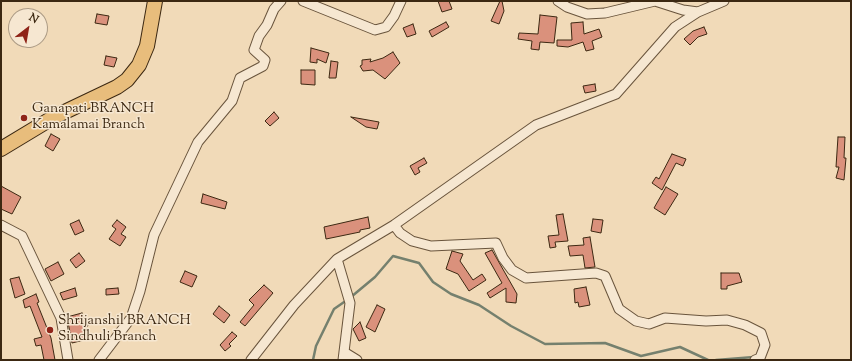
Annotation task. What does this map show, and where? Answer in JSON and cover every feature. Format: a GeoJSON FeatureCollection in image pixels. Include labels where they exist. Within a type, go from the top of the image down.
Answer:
{"type":"FeatureCollection","features":[{"type":"Feature","properties":{"kind":"highway"},"geometry":{"type":"LineString","coordinates":[[1,149],[54,117],[116,87],[127,80],[139,65],[147,46],[155,1]]}},
{"type":"Feature","properties":{"kind":"street"},"geometry":{"type":"LineString","coordinates":[[99,360],[131,318],[140,291],[154,235],[198,142],[232,101],[240,78],[263,66],[265,60],[254,50],[259,36],[267,25],[274,9],[282,1]]}},
{"type":"Feature","properties":{"kind":"street"},"geometry":{"type":"LineString","coordinates":[[303,1],[375,30],[386,27],[394,16],[401,1]]}},
{"type":"Feature","properties":{"kind":"street"},"geometry":{"type":"LineString","coordinates":[[558,1],[567,7],[587,14],[605,13],[655,1],[683,10],[698,12]]}},
{"type":"Feature","properties":{"kind":"street"},"geometry":{"type":"LineString","coordinates":[[251,360],[294,305],[337,259],[394,225],[536,125],[616,94],[675,27],[698,12],[724,1]]}},
{"type":"Feature","properties":{"kind":"street"},"geometry":{"type":"LineString","coordinates":[[1,225],[22,236],[61,318],[68,360]]}},
{"type":"Feature","properties":{"kind":"street"},"geometry":{"type":"LineString","coordinates":[[394,225],[400,233],[412,241],[431,246],[496,243],[503,258],[512,270],[526,278],[596,272],[605,276],[618,309],[636,321],[649,324],[665,318],[706,321],[727,320],[745,325],[761,333],[765,345],[760,358],[755,360]]}},
{"type":"Feature","properties":{"kind":"street"},"geometry":{"type":"LineString","coordinates":[[337,259],[350,303],[343,356],[357,360]]}},
{"type":"Feature","properties":{"kind":"building"},"geometry":{"type":"Polygon","coordinates":[[[438,1],[449,1],[452,9],[442,12],[438,1]]]}},
{"type":"Feature","properties":{"kind":"building"},"geometry":{"type":"Polygon","coordinates":[[[500,1],[502,1],[504,11],[499,24],[491,21],[500,1]]]}},
{"type":"Feature","properties":{"kind":"building"},"geometry":{"type":"Polygon","coordinates":[[[97,14],[109,16],[107,25],[95,23],[97,14]]]}},
{"type":"Feature","properties":{"kind":"building"},"geometry":{"type":"Polygon","coordinates":[[[540,15],[557,17],[554,43],[540,42],[539,50],[531,49],[532,41],[518,39],[519,33],[538,34],[540,15]]]}},
{"type":"Feature","properties":{"kind":"building"},"geometry":{"type":"Polygon","coordinates":[[[446,22],[449,27],[432,37],[429,31],[446,22]]]}},
{"type":"Feature","properties":{"kind":"building"},"geometry":{"type":"Polygon","coordinates":[[[583,22],[584,34],[599,29],[602,37],[592,41],[594,49],[586,51],[583,42],[568,47],[557,46],[557,40],[572,40],[571,23],[583,22]]]}},
{"type":"Feature","properties":{"kind":"building"},"geometry":{"type":"Polygon","coordinates":[[[413,24],[416,34],[407,37],[403,28],[413,24]]]}},
{"type":"Feature","properties":{"kind":"building"},"geometry":{"type":"Polygon","coordinates":[[[704,27],[707,34],[698,37],[690,45],[684,39],[693,31],[704,27]]]}},
{"type":"Feature","properties":{"kind":"building"},"geometry":{"type":"Polygon","coordinates":[[[311,48],[329,53],[326,63],[317,59],[317,63],[310,62],[311,48]]]}},
{"type":"Feature","properties":{"kind":"building"},"geometry":{"type":"Polygon","coordinates":[[[393,52],[400,63],[385,79],[373,70],[363,71],[360,66],[362,65],[362,60],[371,59],[370,62],[383,58],[393,52]]]}},
{"type":"Feature","properties":{"kind":"building"},"geometry":{"type":"Polygon","coordinates":[[[106,56],[117,58],[114,67],[104,65],[106,56]]]}},
{"type":"Feature","properties":{"kind":"building"},"geometry":{"type":"Polygon","coordinates":[[[331,61],[338,62],[336,78],[329,78],[331,61]]]}},
{"type":"Feature","properties":{"kind":"building"},"geometry":{"type":"Polygon","coordinates":[[[301,70],[315,70],[315,85],[301,84],[301,70]]]}},
{"type":"Feature","properties":{"kind":"building"},"geometry":{"type":"Polygon","coordinates":[[[595,84],[596,91],[585,93],[583,86],[595,84]]]}},
{"type":"Feature","properties":{"kind":"building"},"geometry":{"type":"Polygon","coordinates":[[[274,112],[279,118],[270,126],[265,121],[274,112]]]}},
{"type":"Feature","properties":{"kind":"building"},"geometry":{"type":"Polygon","coordinates":[[[351,117],[379,122],[377,129],[366,127],[351,117]]]}},
{"type":"Feature","properties":{"kind":"building"},"geometry":{"type":"Polygon","coordinates":[[[51,134],[60,139],[53,151],[45,146],[51,134]]]}},
{"type":"Feature","properties":{"kind":"building"},"geometry":{"type":"Polygon","coordinates":[[[838,137],[845,137],[844,158],[846,158],[844,180],[836,178],[839,167],[836,167],[838,137]]]}},
{"type":"Feature","properties":{"kind":"building"},"geometry":{"type":"Polygon","coordinates":[[[672,154],[686,159],[683,166],[676,163],[662,190],[652,183],[656,177],[659,179],[672,154]]]}},
{"type":"Feature","properties":{"kind":"building"},"geometry":{"type":"Polygon","coordinates":[[[424,158],[427,163],[418,168],[420,172],[415,175],[410,166],[424,158]]]}},
{"type":"Feature","properties":{"kind":"building"},"geometry":{"type":"Polygon","coordinates":[[[1,186],[21,197],[12,214],[1,209],[1,186]]]}},
{"type":"Feature","properties":{"kind":"building"},"geometry":{"type":"Polygon","coordinates":[[[666,187],[678,194],[665,215],[654,208],[666,187]]]}},
{"type":"Feature","properties":{"kind":"building"},"geometry":{"type":"Polygon","coordinates":[[[203,194],[227,202],[225,209],[201,203],[203,194]]]}},
{"type":"Feature","properties":{"kind":"building"},"geometry":{"type":"Polygon","coordinates":[[[563,214],[568,241],[555,242],[556,247],[550,248],[548,236],[559,235],[556,215],[563,214]]]}},
{"type":"Feature","properties":{"kind":"building"},"geometry":{"type":"Polygon","coordinates":[[[368,217],[370,228],[360,230],[360,232],[326,239],[324,227],[368,217]]]}},
{"type":"Feature","properties":{"kind":"building"},"geometry":{"type":"Polygon","coordinates":[[[593,219],[603,220],[601,233],[591,231],[593,219]]]}},
{"type":"Feature","properties":{"kind":"building"},"geometry":{"type":"Polygon","coordinates":[[[79,220],[84,231],[75,235],[70,224],[79,220]]]}},
{"type":"Feature","properties":{"kind":"building"},"geometry":{"type":"Polygon","coordinates":[[[117,220],[126,227],[121,234],[126,237],[120,246],[109,239],[116,229],[112,226],[117,220]]]}},
{"type":"Feature","properties":{"kind":"building"},"geometry":{"type":"Polygon","coordinates":[[[590,237],[595,267],[585,268],[583,255],[570,256],[568,246],[584,245],[583,238],[590,237]]]}},
{"type":"Feature","properties":{"kind":"building"},"geometry":{"type":"Polygon","coordinates":[[[492,250],[517,294],[516,303],[506,302],[506,288],[490,298],[487,293],[502,283],[485,253],[492,250]]]}},
{"type":"Feature","properties":{"kind":"building"},"geometry":{"type":"Polygon","coordinates":[[[452,251],[463,254],[460,261],[473,280],[482,274],[486,280],[469,291],[458,274],[446,269],[452,251]]]}},
{"type":"Feature","properties":{"kind":"building"},"geometry":{"type":"Polygon","coordinates":[[[79,253],[85,261],[76,268],[70,260],[79,253]]]}},
{"type":"Feature","properties":{"kind":"building"},"geometry":{"type":"Polygon","coordinates":[[[58,262],[64,274],[51,281],[45,269],[58,262]]]}},
{"type":"Feature","properties":{"kind":"building"},"geometry":{"type":"Polygon","coordinates":[[[185,271],[197,276],[192,287],[180,282],[185,271]]]}},
{"type":"Feature","properties":{"kind":"building"},"geometry":{"type":"Polygon","coordinates":[[[721,273],[739,273],[742,282],[727,286],[727,289],[721,289],[721,273]]]}},
{"type":"Feature","properties":{"kind":"building"},"geometry":{"type":"Polygon","coordinates":[[[19,277],[25,294],[15,298],[10,279],[19,277]]]}},
{"type":"Feature","properties":{"kind":"building"},"geometry":{"type":"Polygon","coordinates":[[[264,285],[273,293],[245,326],[240,322],[254,305],[249,300],[264,285]]]}},
{"type":"Feature","properties":{"kind":"building"},"geometry":{"type":"Polygon","coordinates":[[[586,287],[590,305],[579,307],[578,302],[575,303],[574,289],[586,287]]]}},
{"type":"Feature","properties":{"kind":"building"},"geometry":{"type":"Polygon","coordinates":[[[75,288],[77,296],[63,300],[60,293],[75,288]]]}},
{"type":"Feature","properties":{"kind":"building"},"geometry":{"type":"Polygon","coordinates":[[[118,288],[119,294],[106,295],[106,289],[118,288]]]}},
{"type":"Feature","properties":{"kind":"building"},"geometry":{"type":"Polygon","coordinates":[[[36,294],[39,302],[37,303],[51,338],[55,360],[44,360],[41,345],[36,346],[34,339],[42,337],[30,306],[25,308],[23,300],[36,294]]]}},
{"type":"Feature","properties":{"kind":"building"},"geometry":{"type":"Polygon","coordinates":[[[377,305],[385,309],[375,332],[366,327],[377,305]]]}},
{"type":"Feature","properties":{"kind":"building"},"geometry":{"type":"Polygon","coordinates":[[[219,306],[230,315],[224,323],[213,314],[219,306]]]}},
{"type":"Feature","properties":{"kind":"building"},"geometry":{"type":"Polygon","coordinates":[[[82,313],[83,319],[81,320],[86,318],[88,326],[85,326],[88,339],[72,343],[67,317],[82,313]]]}},
{"type":"Feature","properties":{"kind":"building"},"geometry":{"type":"Polygon","coordinates":[[[360,322],[366,338],[359,341],[353,329],[360,322]]]}},
{"type":"Feature","properties":{"kind":"building"},"geometry":{"type":"Polygon","coordinates":[[[232,332],[237,336],[229,344],[231,346],[225,351],[220,345],[232,332]]]}},
{"type":"Feature","properties":{"kind":"waterway"},"geometry":{"type":"LineString","coordinates":[[351,297],[375,277],[393,256],[419,263],[433,282],[451,294],[479,305],[511,326],[545,344],[605,343],[641,356],[680,347],[708,360]]}},
{"type":"Feature","properties":{"kind":"waterway"},"geometry":{"type":"LineString","coordinates":[[313,360],[316,346],[334,309],[347,300]]}},
{"type":"Feature","properties":{"kind":"waterway"},"geometry":{"type":"LineString","coordinates":[[716,360],[754,357]]}},
{"type":"Feature","properties":{"kind":"place","name":"Ganapati BRANCH Kamalamai Branch"},"geometry":{"type":"Point","coordinates":[24,118]}},
{"type":"Feature","properties":{"kind":"place","name":"Shrijanshil BRANCH Sindhuli Branch"},"geometry":{"type":"Point","coordinates":[50,330]}}]}
